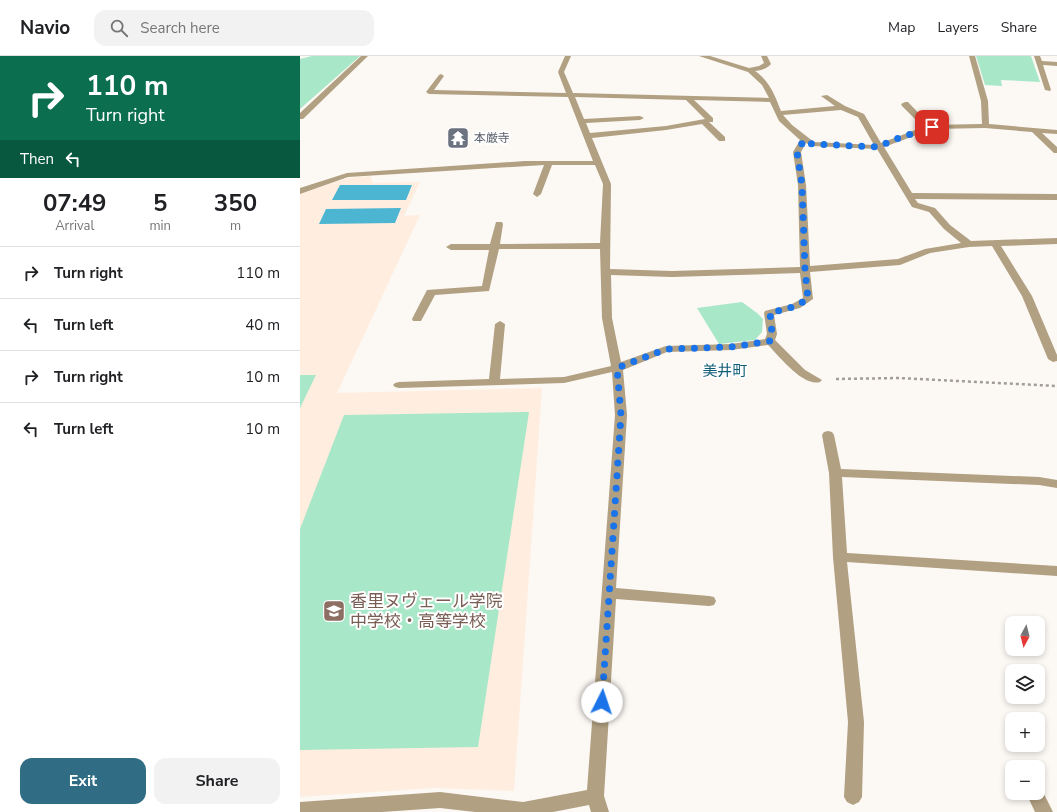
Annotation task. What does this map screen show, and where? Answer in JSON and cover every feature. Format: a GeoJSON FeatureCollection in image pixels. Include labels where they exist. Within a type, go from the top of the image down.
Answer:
{"type":"FeatureCollection","features":[{"type":"Feature","properties":{"kind":"street"},"geometry":{"type":"LineString","coordinates":[[300,117],[365,56]]}},
{"type":"Feature","properties":{"kind":"street"},"geometry":{"type":"LineString","coordinates":[[300,810],[440,800],[523,810],[598,804],[609,594],[621,415],[617,368],[607,318],[604,246],[606,184],[599,163],[561,72],[568,56]]}},
{"type":"Feature","properties":{"kind":"street"},"geometry":{"type":"LineString","coordinates":[[702,56],[750,70],[762,80],[774,100],[780,116],[804,140],[812,144],[878,147],[893,140],[928,128],[985,126],[1057,132]]}},
{"type":"Feature","properties":{"kind":"street"},"geometry":{"type":"LineString","coordinates":[[750,70],[761,68],[768,64],[764,56]]}},
{"type":"Feature","properties":{"kind":"street"},"geometry":{"type":"LineString","coordinates":[[972,56],[979,78],[988,120],[985,126]]}},
{"type":"Feature","properties":{"kind":"street"},"geometry":{"type":"LineString","coordinates":[[1038,59],[1057,64]]}},
{"type":"Feature","properties":{"kind":"street"},"geometry":{"type":"LineString","coordinates":[[1038,59],[1048,90]]}},
{"type":"Feature","properties":{"kind":"street"},"geometry":{"type":"LineString","coordinates":[[442,76],[429,92],[571,94],[774,100]]}},
{"type":"Feature","properties":{"kind":"street"},"geometry":{"type":"LineString","coordinates":[[825,96],[842,108],[860,116],[915,205],[932,210],[947,227],[969,244]]}},
{"type":"Feature","properties":{"kind":"street"},"geometry":{"type":"LineString","coordinates":[[587,136],[666,128],[710,120],[688,98]]}},
{"type":"Feature","properties":{"kind":"street"},"geometry":{"type":"LineString","coordinates":[[905,104],[928,128]]}},
{"type":"Feature","properties":{"kind":"street"},"geometry":{"type":"LineString","coordinates":[[779,113],[842,108]]}},
{"type":"Feature","properties":{"kind":"street"},"geometry":{"type":"LineString","coordinates":[[581,120],[640,118]]}},
{"type":"Feature","properties":{"kind":"street"},"geometry":{"type":"LineString","coordinates":[[704,121],[722,139]]}},
{"type":"Feature","properties":{"kind":"street"},"geometry":{"type":"LineString","coordinates":[[1033,129],[1057,151]]}},
{"type":"Feature","properties":{"kind":"street"},"geometry":{"type":"LineString","coordinates":[[770,341],[772,334],[770,313],[796,306],[808,299],[805,270],[802,185],[797,152],[804,140]]}},
{"type":"Feature","properties":{"kind":"street"},"geometry":{"type":"LineString","coordinates":[[300,190],[346,175],[525,162],[599,163]]}},
{"type":"Feature","properties":{"kind":"street"},"geometry":{"type":"LineString","coordinates":[[537,194],[549,163]]}},
{"type":"Feature","properties":{"kind":"street"},"geometry":{"type":"LineString","coordinates":[[910,196],[1057,197]]}},
{"type":"Feature","properties":{"kind":"street"},"geometry":{"type":"LineString","coordinates":[[417,319],[431,292],[486,289],[499,224]]}},
{"type":"Feature","properties":{"kind":"street"},"geometry":{"type":"LineString","coordinates":[[606,272],[672,274],[805,270],[900,262],[928,251],[969,244],[1057,241]]}},
{"type":"Feature","properties":{"kind":"street"},"geometry":{"type":"LineString","coordinates":[[995,244],[1027,296],[1053,358],[1057,358]]}},
{"type":"Feature","properties":{"kind":"street"},"geometry":{"type":"LineString","coordinates":[[451,247],[604,246]]}},
{"type":"Feature","properties":{"kind":"street"},"geometry":{"type":"LineString","coordinates":[[494,381],[500,324]]}},
{"type":"Feature","properties":{"kind":"street"},"geometry":{"type":"LineString","coordinates":[[399,385],[564,380],[617,368],[666,349],[731,347],[770,341]]}},
{"type":"Feature","properties":{"kind":"street"},"geometry":{"type":"LineString","coordinates":[[770,341],[801,372],[816,380]]}},
{"type":"Feature","properties":{"kind":"street"},"geometry":{"type":"LineString","coordinates":[[828,435],[835,473],[840,558],[856,722],[853,797]]}},
{"type":"Feature","properties":{"kind":"street"},"geometry":{"type":"LineString","coordinates":[[835,473],[1040,481],[1057,484]]}},
{"type":"Feature","properties":{"kind":"street"},"geometry":{"type":"LineString","coordinates":[[840,558],[1057,571]]}},
{"type":"Feature","properties":{"kind":"street"},"geometry":{"type":"LineString","coordinates":[[609,594],[708,601]]}},
{"type":"Feature","properties":{"kind":"street"},"geometry":{"type":"LineString","coordinates":[[1038,800],[1044,812]]}},
{"type":"Feature","properties":{"kind":"path"},"geometry":{"type":"LineString","coordinates":[[816,380],[899,378],[1057,386]]}},
{"type":"Feature","properties":{"kind":"shaded area"},"geometry":{"type":"Polygon","coordinates":[[[370,176],[373,183],[420,182],[404,216],[420,215],[337,393],[542,388],[514,791],[434,788],[300,797],[300,194],[348,178],[370,176]]]}},
{"type":"Feature","properties":{"kind":"green space"},"geometry":{"type":"Polygon","coordinates":[[[312,56],[360,56],[300,109],[300,59],[312,56]]]}},
{"type":"Feature","properties":{"kind":"green space"},"geometry":{"type":"Polygon","coordinates":[[[976,56],[1031,56],[1040,82],[1001,80],[1002,86],[985,85],[976,56]]]}},
{"type":"Feature","properties":{"kind":"green space"},"geometry":{"type":"Polygon","coordinates":[[[742,302],[763,319],[762,332],[755,340],[719,344],[697,308],[742,302]]]}},
{"type":"Feature","properties":{"kind":"green space"},"geometry":{"type":"Polygon","coordinates":[[[300,375],[316,375],[300,408],[300,375]]]}},
{"type":"Feature","properties":{"kind":"green space"},"geometry":{"type":"Polygon","coordinates":[[[529,412],[478,747],[300,750],[300,529],[344,415],[529,412]]]}},
{"type":"Feature","properties":{"kind":"water"},"geometry":{"type":"Polygon","coordinates":[[[340,185],[412,185],[406,200],[332,200],[340,185]]]}},
{"type":"Feature","properties":{"kind":"water"},"geometry":{"type":"Polygon","coordinates":[[[401,208],[395,223],[319,224],[326,209],[401,208]]]}},
{"type":"Feature","properties":{"kind":"place","name":"本厳寺"},"geometry":{"type":"Point","coordinates":[458,138]}},
{"type":"Feature","properties":{"kind":"place","name":"香里ヌヴェール学院 中学校・高等学校"},"geometry":{"type":"Point","coordinates":[334,611]}},
{"type":"Feature","properties":{"kind":"district","name":"美井町"},"geometry":{"type":"Point","coordinates":[725,371]}},
{"type":"Feature","properties":{"kind":"route"},"geometry":{"type":"LineString","coordinates":[[602,702],[621,415],[617,368],[647,355],[666,349],[731,347],[770,341],[772,334],[770,313],[796,306],[808,299],[805,270],[802,185],[797,152],[804,140],[812,144],[878,147],[893,140],[932,127]]}}]}
